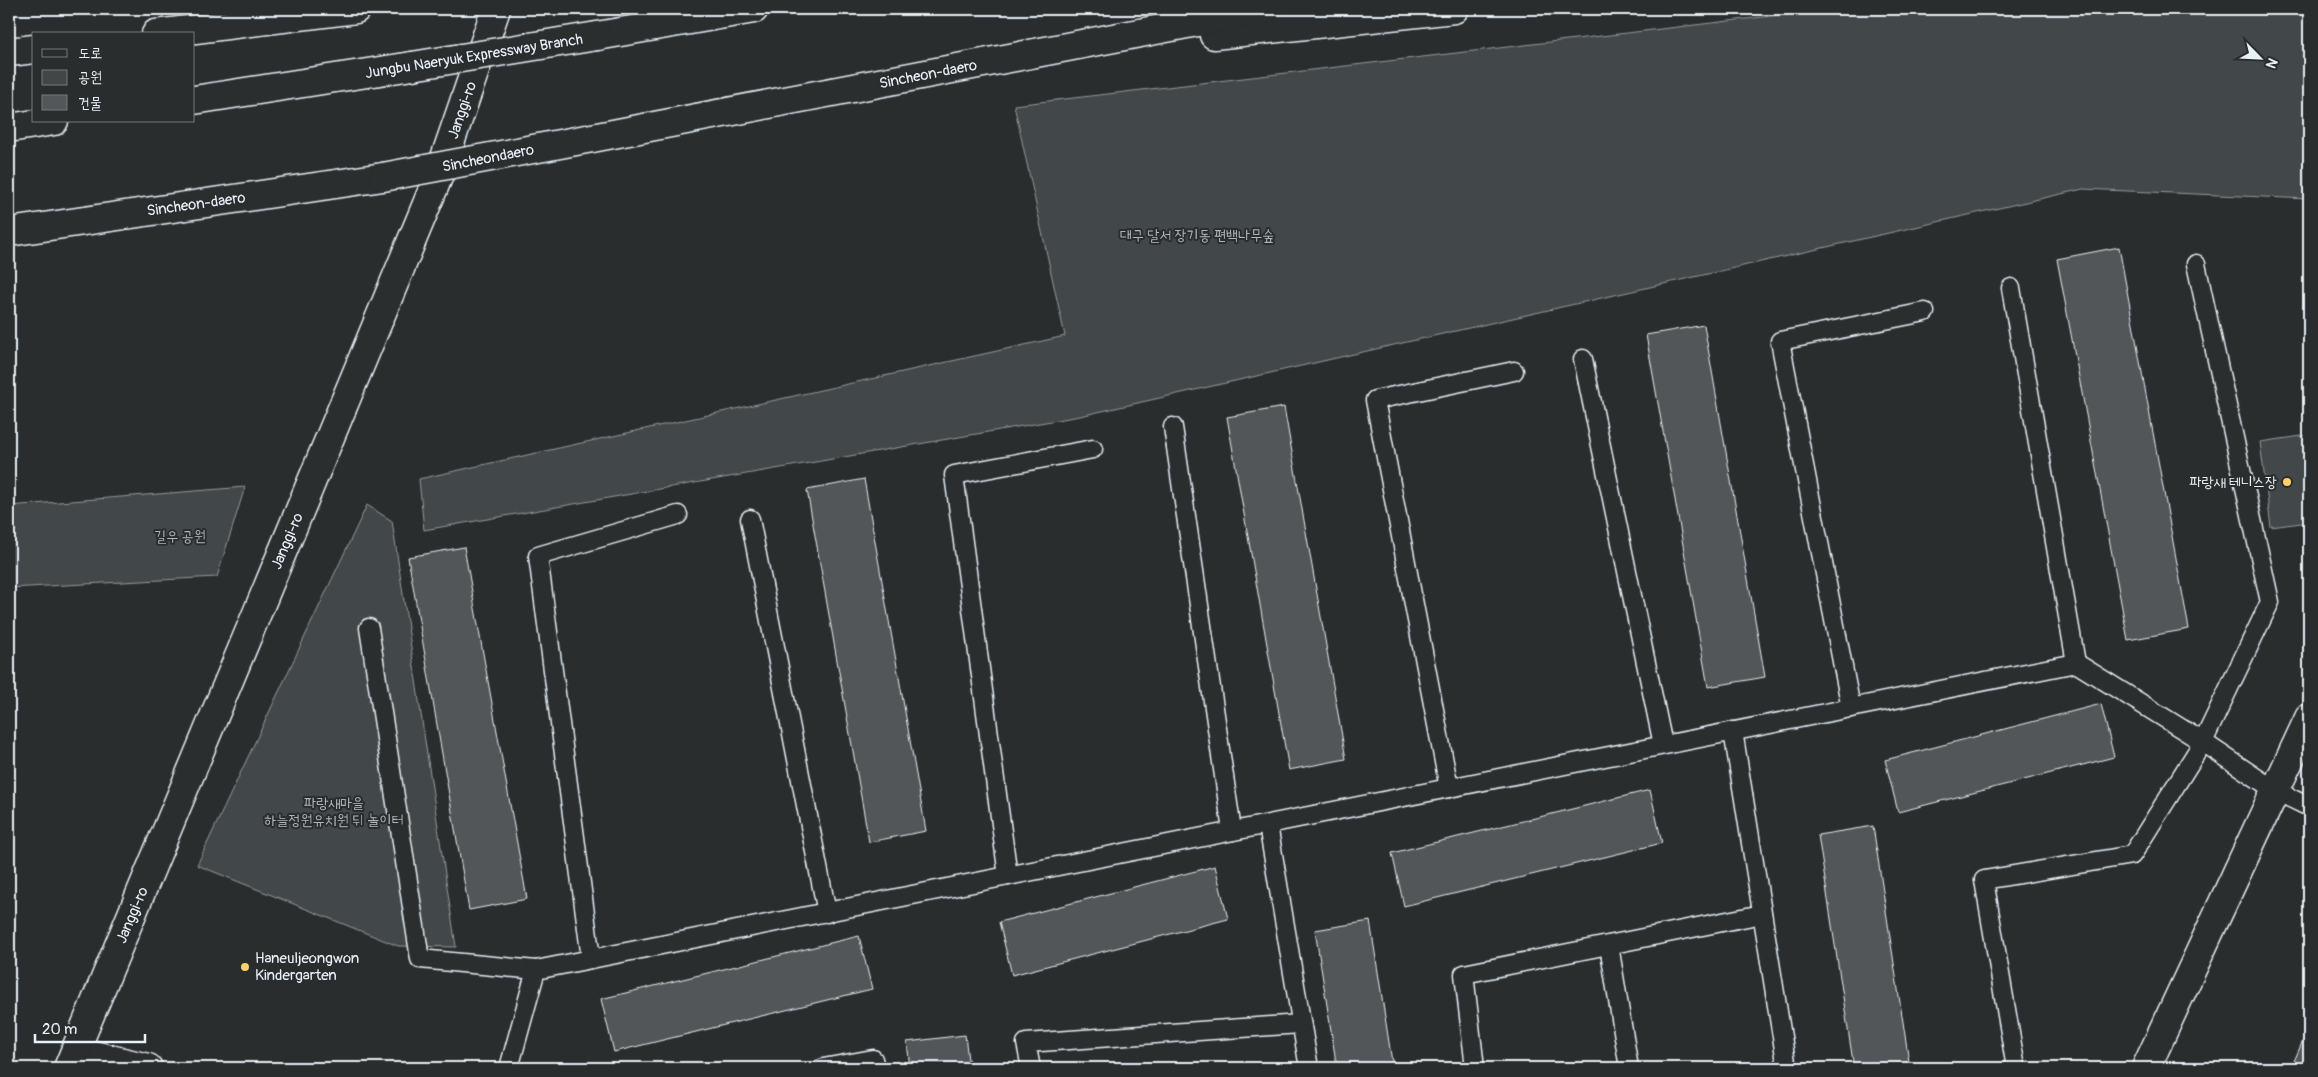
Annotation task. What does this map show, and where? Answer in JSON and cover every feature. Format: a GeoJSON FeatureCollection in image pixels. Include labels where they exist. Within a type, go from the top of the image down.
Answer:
{"type":"FeatureCollection","features":[{"type":"Feature","properties":{"kind":"main road"},"geometry":{"type":"LineString","coordinates":[[172,32],[356,9]]}},
{"type":"Feature","properties":{"kind":"main road","name":"Janggi-ro"},"geometry":{"type":"LineString","coordinates":[[72,1059],[439,175],[496,9]]}},
{"type":"Feature","properties":{"kind":"main road","name":"Jungbu Naeryuk Expressway Branch"},"geometry":{"type":"LineString","coordinates":[[195,100],[754,9]]}},
{"type":"Feature","properties":{"kind":"main road","name":"Sincheon-daero"},"geometry":{"type":"LineString","coordinates":[[592,138],[1265,9]]}},
{"type":"Feature","properties":{"kind":"main road"},"geometry":{"type":"LineString","coordinates":[[1021,57],[1454,9]]}},
{"type":"Feature","properties":{"kind":"main road"},"geometry":{"type":"LineString","coordinates":[[9,52],[32,49]]}},
{"type":"Feature","properties":{"kind":"main road"},"geometry":{"type":"LineString","coordinates":[[9,128],[48,122]]}},
{"type":"Feature","properties":{"kind":"main road","name":"Sincheondaero"},"geometry":{"type":"LineString","coordinates":[[384,177],[592,138]]}},
{"type":"Feature","properties":{"kind":"main road","name":"Sincheon-daero"},"geometry":{"type":"LineString","coordinates":[[9,232],[384,177]]}},
{"type":"Feature","properties":{"kind":"main road"},"geometry":{"type":"LineString","coordinates":[[2146,1068],[2309,718]]}},
{"type":"Feature","properties":{"kind":"main road"},"geometry":{"type":"LineString","coordinates":[[72,1059],[148,1068]]}},
{"type":"Feature","properties":{"kind":"lane"},"geometry":{"type":"LineString","coordinates":[[2016,1068],[1984,880],[2132,856],[2203,742],[2270,602],[2196,264]]}},
{"type":"Feature","properties":{"kind":"lane"},"geometry":{"type":"LineString","coordinates":[[2011,288],[2076,663]]}},
{"type":"Feature","properties":{"kind":"lane"},"geometry":{"type":"LineString","coordinates":[[1851,708],[1780,341],[1925,312]]}},
{"type":"Feature","properties":{"kind":"lane"},"geometry":{"type":"LineString","coordinates":[[1584,359],[1663,745]]}},
{"type":"Feature","properties":{"kind":"lane"},"geometry":{"type":"LineString","coordinates":[[1450,788],[1375,400],[1514,371]]}},
{"type":"Feature","properties":{"kind":"lane"},"geometry":{"type":"LineString","coordinates":[[1173,427],[1232,832]]}},
{"type":"Feature","properties":{"kind":"lane"},"geometry":{"type":"LineString","coordinates":[[1008,876],[954,475],[1093,448]]}},
{"type":"Feature","properties":{"kind":"lane"},"geometry":{"type":"LineString","coordinates":[[591,959],[538,556],[678,515]]}},
{"type":"Feature","properties":{"kind":"lane"},"geometry":{"type":"LineString","coordinates":[[750,519],[827,913]]}},
{"type":"Feature","properties":{"kind":"lane"},"geometry":{"type":"LineString","coordinates":[[369,628],[420,959],[536,970],[2076,663],[2203,742],[2276,791],[2309,807]]}},
{"type":"Feature","properties":{"kind":"lane"},"geometry":{"type":"LineString","coordinates":[[1733,731],[1787,1068]]}},
{"type":"Feature","properties":{"kind":"lane"},"geometry":{"type":"LineString","coordinates":[[1268,825],[1309,1068]]}},
{"type":"Feature","properties":{"kind":"lane"},"geometry":{"type":"LineString","coordinates":[[1475,1068],[1464,974],[1762,914]]}},
{"type":"Feature","properties":{"kind":"lane"},"geometry":{"type":"LineString","coordinates":[[1609,944],[1629,1068]]}},
{"type":"Feature","properties":{"kind":"lane"},"geometry":{"type":"LineString","coordinates":[[509,1068],[536,970]]}},
{"type":"Feature","properties":{"kind":"lane"},"geometry":{"type":"LineString","coordinates":[[1031,1068],[1026,1043],[1302,1024]]}},
{"type":"Feature","properties":{"kind":"lane"},"geometry":{"type":"LineString","coordinates":[[823,1068],[873,1060],[875,1068]]}},
{"type":"Feature","properties":{"kind":"green space","name":"대구 달서 장기동 편백나무숲"},"geometry":{"type":"Polygon","coordinates":[[[1831,9],[2309,9],[2309,199],[2083,189],[1080,416],[424,530],[419,479],[1065,336],[1014,105],[1831,9]]]}},
{"type":"Feature","properties":{"kind":"green space","name":"파랑새 테니스장"},"geometry":{"type":"Polygon","coordinates":[[[2309,435],[2309,522],[2271,527],[2260,442],[2309,435]]]}},
{"type":"Feature","properties":{"kind":"green space","name":"길우 공원"},"geometry":{"type":"Polygon","coordinates":[[[245,487],[217,577],[9,588],[9,506],[245,487]]]}},
{"type":"Feature","properties":{"kind":"green space","name":"파랑새마을 하늘정원유치원 뒤 놀이터"},"geometry":{"type":"Polygon","coordinates":[[[367,505],[392,521],[456,947],[398,946],[197,865],[367,505]]]}},
{"type":"Feature","properties":{"kind":"building"},"geometry":{"type":"Polygon","coordinates":[[[2119,247],[2189,629],[2128,640],[2057,259],[2119,247]]]}},
{"type":"Feature","properties":{"kind":"building"},"geometry":{"type":"Polygon","coordinates":[[[1704,325],[1765,677],[1708,687],[1646,335],[1704,325]]]}},
{"type":"Feature","properties":{"kind":"building"},"geometry":{"type":"Polygon","coordinates":[[[1284,407],[1346,759],[1289,770],[1227,417],[1284,407]]]}},
{"type":"Feature","properties":{"kind":"building"},"geometry":{"type":"Polygon","coordinates":[[[864,479],[926,831],[869,842],[807,490],[864,479]]]}},
{"type":"Feature","properties":{"kind":"building"},"geometry":{"type":"Polygon","coordinates":[[[464,547],[527,899],[469,910],[408,557],[464,547]]]}},
{"type":"Feature","properties":{"kind":"building"},"geometry":{"type":"Polygon","coordinates":[[[2101,704],[2114,757],[1898,812],[1885,760],[2101,704]]]}},
{"type":"Feature","properties":{"kind":"building"},"geometry":{"type":"Polygon","coordinates":[[[1650,790],[1662,843],[1404,906],[1392,853],[1650,790]]]}},
{"type":"Feature","properties":{"kind":"building"},"geometry":{"type":"Polygon","coordinates":[[[1873,826],[1910,1068],[1854,1068],[1818,835],[1873,826]]]}},
{"type":"Feature","properties":{"kind":"building"},"geometry":{"type":"Polygon","coordinates":[[[1215,866],[1228,919],[1012,975],[999,922],[1215,866]]]}},
{"type":"Feature","properties":{"kind":"building"},"geometry":{"type":"Polygon","coordinates":[[[1370,921],[1393,1068],[1337,1068],[1315,930],[1370,921]]]}},
{"type":"Feature","properties":{"kind":"building"},"geometry":{"type":"Polygon","coordinates":[[[859,936],[872,989],[614,1052],[601,999],[859,936]]]}},
{"type":"Feature","properties":{"kind":"building"},"geometry":{"type":"Polygon","coordinates":[[[2309,1027],[2309,1068],[2291,1068],[2309,1027]]]}},
{"type":"Feature","properties":{"kind":"building"},"geometry":{"type":"Polygon","coordinates":[[[965,1035],[969,1068],[910,1068],[907,1042],[965,1035]]]}},
{"type":"Feature","properties":{"kind":"place","name":"파랑새 테니스장"},"geometry":{"type":"Point","coordinates":[2287,482]}},
{"type":"Feature","properties":{"kind":"place","name":"Haneuljeongwon Kindergarten"},"geometry":{"type":"Point","coordinates":[245,967]}}]}
